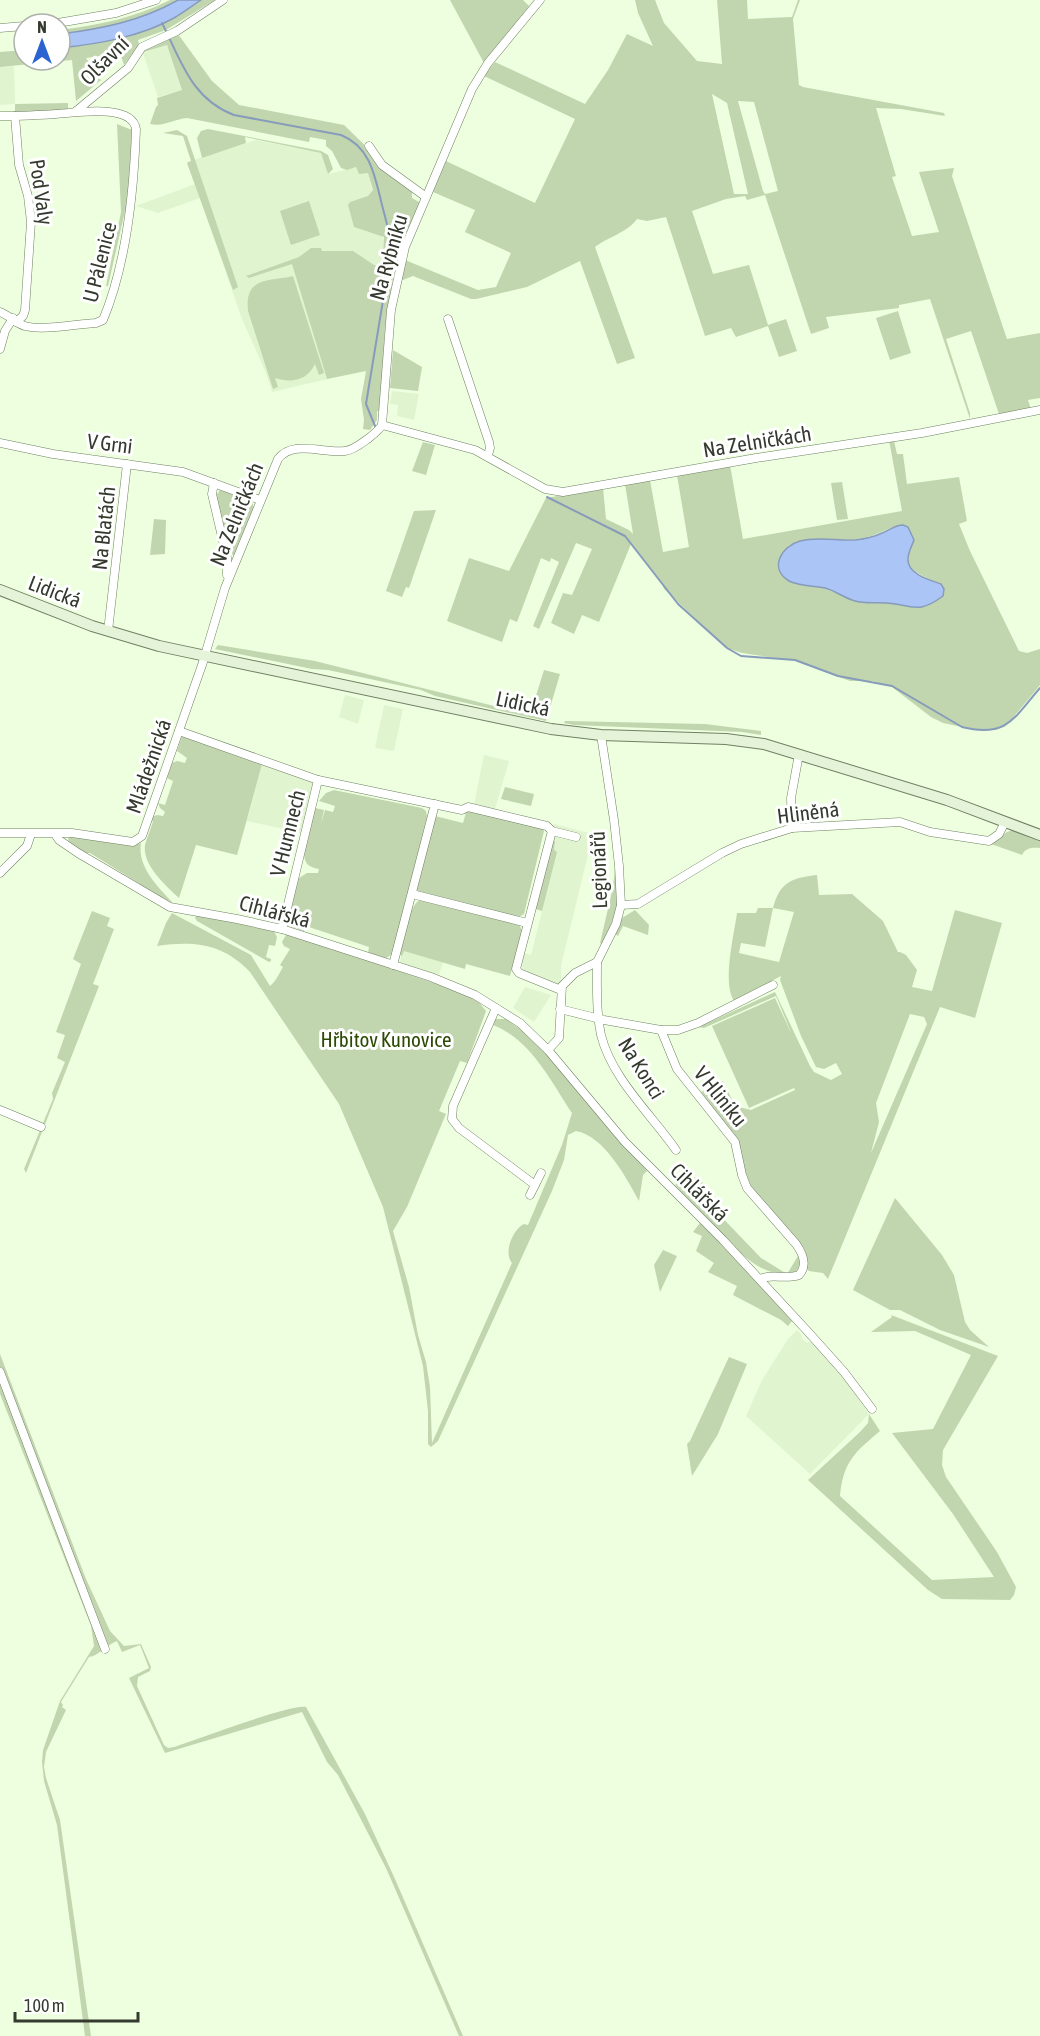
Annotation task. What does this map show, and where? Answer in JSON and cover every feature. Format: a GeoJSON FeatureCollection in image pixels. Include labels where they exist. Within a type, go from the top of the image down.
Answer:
{"type":"FeatureCollection","features":[{"type":"Feature","properties":{"kind":"main road","name":"Lidická"},"geometry":{"type":"LineString","coordinates":[[0,590],[108,632],[205,656],[551,729],[601,735],[739,740],[764,744],[947,800],[1040,835]]}},
{"type":"Feature","properties":{"kind":"street"},"geometry":{"type":"LineString","coordinates":[[72,21],[116,14],[156,0]]}},
{"type":"Feature","properties":{"kind":"street","name":"Olšavní"},"geometry":{"type":"LineString","coordinates":[[74,113],[130,66],[142,47],[177,31],[223,0]]}},
{"type":"Feature","properties":{"kind":"street","name":"Na Rybníku"},"geometry":{"type":"LineString","coordinates":[[379,429],[392,299],[405,247],[464,104],[481,73],[540,0]]}},
{"type":"Feature","properties":{"kind":"street"},"geometry":{"type":"LineString","coordinates":[[92,98],[93,107],[99,111]]}},
{"type":"Feature","properties":{"kind":"street","name":"Olšavní"},"geometry":{"type":"LineString","coordinates":[[0,116],[99,111],[123,116],[135,124]]}},
{"type":"Feature","properties":{"kind":"street","name":"Pod Valy"},"geometry":{"type":"LineString","coordinates":[[0,349],[4,331],[15,320],[23,316],[26,310],[31,222],[28,196],[19,165],[15,116]]}},
{"type":"Feature","properties":{"kind":"street","name":"U Pálenice"},"geometry":{"type":"LineString","coordinates":[[15,320],[22,325],[34,327],[96,323],[103,320],[120,261],[130,212],[134,176],[135,124]]}},
{"type":"Feature","properties":{"kind":"street"},"geometry":{"type":"LineString","coordinates":[[369,146],[382,165],[426,198]]}},
{"type":"Feature","properties":{"kind":"street"},"geometry":{"type":"LineString","coordinates":[[0,312],[15,320]]}},
{"type":"Feature","properties":{"kind":"street"},"geometry":{"type":"LineString","coordinates":[[448,326],[489,442],[488,455]]}},
{"type":"Feature","properties":{"kind":"street","name":"Na Zelničkách"},"geometry":{"type":"LineString","coordinates":[[205,656],[225,588],[260,500],[278,459],[285,452],[294,449],[345,451],[356,447],[379,429],[461,445],[488,455],[545,489],[563,492],[756,458],[910,435],[1040,410]]}},
{"type":"Feature","properties":{"kind":"street","name":"V Grni"},"geometry":{"type":"LineString","coordinates":[[0,443],[53,454],[183,472],[260,500]]}},
{"type":"Feature","properties":{"kind":"street","name":"Na Blatách"},"geometry":{"type":"LineString","coordinates":[[108,632],[127,464]]}},
{"type":"Feature","properties":{"kind":"street"},"geometry":{"type":"LineString","coordinates":[[214,483],[212,494],[228,562],[225,588]]}},
{"type":"Feature","properties":{"kind":"street","name":"Mládežnická"},"geometry":{"type":"LineString","coordinates":[[0,833],[67,834],[128,842],[138,840],[142,836],[205,656]]}},
{"type":"Feature","properties":{"kind":"street","name":"V Humnech"},"geometry":{"type":"LineString","coordinates":[[179,731],[318,780],[462,810],[468,807],[547,826],[552,831],[576,837]]}},
{"type":"Feature","properties":{"kind":"street","name":"Legionářů"},"geometry":{"type":"LineString","coordinates":[[597,962],[616,924],[621,905],[614,820],[601,735]]}},
{"type":"Feature","properties":{"kind":"street"},"geometry":{"type":"LineString","coordinates":[[792,828],[790,798],[799,754]]}},
{"type":"Feature","properties":{"kind":"street","name":"V Humnech"},"geometry":{"type":"LineString","coordinates":[[282,929],[318,780]]}},
{"type":"Feature","properties":{"kind":"street"},"geometry":{"type":"LineString","coordinates":[[393,965],[435,804]]}},
{"type":"Feature","properties":{"kind":"street","name":"Hliněná"},"geometry":{"type":"LineString","coordinates":[[621,905],[638,904],[656,896],[699,865],[741,843],[792,828],[900,822],[930,832],[989,841],[999,834],[1005,822]]}},
{"type":"Feature","properties":{"kind":"street"},"geometry":{"type":"LineString","coordinates":[[552,831],[516,970],[561,990]]}},
{"type":"Feature","properties":{"kind":"street"},"geometry":{"type":"LineString","coordinates":[[0,873],[27,846],[31,834]]}},
{"type":"Feature","properties":{"kind":"street","name":"Cihlářská"},"geometry":{"type":"LineString","coordinates":[[55,834],[59,840],[78,853],[170,907],[282,929],[458,987],[526,1028],[548,1050],[625,1142],[759,1279],[837,1364],[872,1409]]}},
{"type":"Feature","properties":{"kind":"street"},"geometry":{"type":"LineString","coordinates":[[412,894],[527,923]]}},
{"type":"Feature","properties":{"kind":"street"},"geometry":{"type":"LineString","coordinates":[[548,1050],[558,1039],[561,990],[569,978],[597,962]]}},
{"type":"Feature","properties":{"kind":"street","name":"Na Konci"},"geometry":{"type":"LineString","coordinates":[[597,962],[598,1018],[604,1044],[614,1066],[676,1150]]}},
{"type":"Feature","properties":{"kind":"street"},"geometry":{"type":"LineString","coordinates":[[560,1009],[661,1030],[678,1030],[693,1025],[773,985]]}},
{"type":"Feature","properties":{"kind":"street"},"geometry":{"type":"LineString","coordinates":[[496,1008],[453,1106],[452,1116],[459,1128],[535,1185]]}},
{"type":"Feature","properties":{"kind":"street","name":"V Hliníku"},"geometry":{"type":"LineString","coordinates":[[661,1030],[676,1069],[735,1142],[747,1188],[799,1249],[804,1262],[801,1273],[795,1277],[766,1276],[759,1279]]}},
{"type":"Feature","properties":{"kind":"street"},"geometry":{"type":"LineString","coordinates":[[0,1110],[41,1127]]}},
{"type":"Feature","properties":{"kind":"street"},"geometry":{"type":"LineString","coordinates":[[530,1195],[541,1173]]}},
{"type":"Feature","properties":{"kind":"street"},"geometry":{"type":"LineString","coordinates":[[0,1372],[105,1648]]}},
{"type":"Feature","properties":{"kind":"shaded area"},"geometry":{"type":"Polygon","coordinates":[[[167,45],[183,90],[158,97],[143,53],[167,45]]]}},
{"type":"Feature","properties":{"kind":"shaded area"},"geometry":{"type":"Polygon","coordinates":[[[12,66],[15,104],[0,105],[0,67],[12,66]]]}},
{"type":"Feature","properties":{"kind":"shaded area"},"geometry":{"type":"Polygon","coordinates":[[[256,140],[322,153],[329,174],[356,167],[368,172],[384,242],[366,370],[272,392],[242,319],[200,198],[158,213],[136,206],[195,184],[187,162],[256,140]]]}},
{"type":"Feature","properties":{"kind":"shaded area"},"geometry":{"type":"Polygon","coordinates":[[[392,391],[419,394],[414,420],[397,416],[398,405],[390,404],[392,391]]]}},
{"type":"Feature","properties":{"kind":"shaded area"},"geometry":{"type":"Polygon","coordinates":[[[345,695],[364,700],[358,724],[339,717],[345,695]]]}},
{"type":"Feature","properties":{"kind":"shaded area"},"geometry":{"type":"Polygon","coordinates":[[[384,705],[403,709],[394,751],[375,748],[384,705]]]}},
{"type":"Feature","properties":{"kind":"shaded area"},"geometry":{"type":"Polygon","coordinates":[[[193,739],[315,782],[302,833],[247,821],[237,855],[196,844],[185,764],[193,739]]]}},
{"type":"Feature","properties":{"kind":"shaded area"},"geometry":{"type":"Polygon","coordinates":[[[484,755],[509,761],[495,809],[474,804],[484,755]]]}},
{"type":"Feature","properties":{"kind":"shaded area"},"geometry":{"type":"Polygon","coordinates":[[[554,824],[593,834],[561,966],[560,984],[522,972],[523,953],[531,955],[542,911],[533,908],[554,824]]]}},
{"type":"Feature","properties":{"kind":"shaded area"},"geometry":{"type":"Polygon","coordinates":[[[403,947],[444,959],[439,975],[400,962],[403,947]]]}},
{"type":"Feature","properties":{"kind":"shaded area"},"geometry":{"type":"Polygon","coordinates":[[[525,987],[551,995],[534,1022],[513,1008],[525,987]]]}},
{"type":"Feature","properties":{"kind":"shaded area"},"geometry":{"type":"Polygon","coordinates":[[[797,1330],[802,1339],[807,1343],[811,1341],[842,1376],[869,1414],[810,1474],[746,1416],[762,1380],[788,1339],[797,1330]]]}},
{"type":"Feature","properties":{"kind":"green space"},"geometry":{"type":"Polygon","coordinates":[[[170,0],[178,0],[121,23],[72,32],[72,28],[116,20],[170,0]]]}},
{"type":"Feature","properties":{"kind":"green space"},"geometry":{"type":"Polygon","coordinates":[[[201,0],[215,0],[166,30],[138,40],[139,44],[124,65],[120,53],[86,58],[101,80],[76,101],[72,47],[86,45],[175,18],[201,0]]]}},
{"type":"Feature","properties":{"kind":"green space"},"geometry":{"type":"Polygon","coordinates":[[[450,0],[523,0],[529,6],[484,63],[450,0]]]}},
{"type":"Feature","properties":{"kind":"green space"},"geometry":{"type":"Polygon","coordinates":[[[635,0],[655,0],[664,23],[697,61],[722,64],[717,0],[747,0],[748,19],[792,17],[798,0],[800,0],[793,19],[799,85],[944,113],[945,116],[901,109],[876,108],[896,176],[892,177],[912,236],[939,232],[919,172],[954,168],[952,176],[1007,339],[1040,333],[1040,398],[1028,400],[1031,409],[1000,417],[971,331],[946,339],[970,419],[930,299],[899,305],[899,308],[826,317],[829,328],[811,334],[765,195],[747,200],[745,196],[726,199],[692,211],[713,274],[749,265],[768,325],[786,319],[797,351],[779,357],[768,326],[736,337],[731,328],[705,336],[666,217],[647,221],[637,219],[633,224],[595,247],[635,358],[617,364],[580,261],[527,287],[476,299],[413,276],[400,279],[405,260],[478,290],[496,287],[511,253],[465,232],[475,210],[433,192],[446,161],[535,203],[575,119],[484,76],[495,62],[585,104],[608,70],[627,34],[653,46],[638,13],[635,0]],[[712,94],[734,194],[748,194],[727,103],[712,94]],[[738,101],[763,191],[765,194],[778,191],[754,102],[738,101]]]}},
{"type":"Feature","properties":{"kind":"green space"},"geometry":{"type":"Polygon","coordinates":[[[178,34],[212,81],[239,105],[344,125],[412,191],[412,198],[419,204],[400,250],[397,250],[394,257],[390,252],[387,257],[383,256],[384,237],[354,227],[348,205],[350,202],[368,196],[373,190],[368,173],[359,174],[356,167],[347,170],[341,168],[332,151],[326,146],[326,140],[310,137],[309,142],[187,118],[150,124],[158,105],[157,98],[182,90],[167,45],[144,52],[147,48],[178,34]]]}},
{"type":"Feature","properties":{"kind":"green space"},"geometry":{"type":"Polygon","coordinates":[[[12,51],[12,66],[0,67],[0,52],[12,51]]]}},
{"type":"Feature","properties":{"kind":"green space"},"geometry":{"type":"Polygon","coordinates":[[[68,103],[68,109],[15,113],[15,104],[68,103]]]}},
{"type":"Feature","properties":{"kind":"green space"},"geometry":{"type":"Polygon","coordinates":[[[117,124],[132,130],[127,211],[125,211],[108,286],[106,286],[121,212],[117,124]]]}},
{"type":"Feature","properties":{"kind":"green space"},"geometry":{"type":"Polygon","coordinates":[[[208,129],[321,151],[328,155],[333,169],[328,174],[321,153],[245,137],[246,143],[202,158],[197,138],[201,131],[208,129]]]}},
{"type":"Feature","properties":{"kind":"green space"},"geometry":{"type":"Polygon","coordinates":[[[177,130],[187,136],[238,287],[233,290],[187,163],[191,161],[183,136],[163,133],[177,130]]]}},
{"type":"Feature","properties":{"kind":"green space"},"geometry":{"type":"Polygon","coordinates":[[[309,201],[320,235],[291,245],[280,211],[309,201]]]}},
{"type":"Feature","properties":{"kind":"green space"},"geometry":{"type":"Polygon","coordinates":[[[311,248],[321,248],[322,251],[353,251],[374,265],[385,267],[386,275],[393,277],[385,329],[380,411],[377,411],[377,420],[370,430],[363,429],[361,399],[366,371],[327,379],[292,264],[249,278],[246,276],[299,257],[311,248]]]}},
{"type":"Feature","properties":{"kind":"green space"},"geometry":{"type":"Polygon","coordinates":[[[293,276],[324,373],[319,375],[315,364],[308,374],[298,379],[275,378],[278,387],[273,389],[248,311],[248,299],[250,291],[261,282],[293,276]]]}},
{"type":"Feature","properties":{"kind":"green space"},"geometry":{"type":"Polygon","coordinates":[[[898,311],[911,353],[890,360],[876,318],[898,311]]]}},
{"type":"Feature","properties":{"kind":"green space"},"geometry":{"type":"Polygon","coordinates":[[[393,350],[422,367],[418,391],[390,388],[393,350]]]}},
{"type":"Feature","properties":{"kind":"green space"},"geometry":{"type":"Polygon","coordinates":[[[889,440],[894,441],[897,454],[903,454],[907,484],[959,477],[967,521],[959,524],[970,551],[1019,651],[1027,653],[1040,649],[1040,685],[1006,726],[996,730],[976,730],[943,723],[931,717],[892,687],[872,681],[850,681],[796,661],[742,653],[727,648],[664,589],[661,581],[631,544],[599,622],[582,615],[574,634],[551,623],[563,593],[572,595],[592,549],[576,543],[539,629],[533,626],[559,562],[551,558],[550,562],[541,558],[517,622],[510,619],[502,642],[447,621],[469,558],[509,571],[546,498],[603,488],[606,519],[633,534],[625,484],[650,480],[663,552],[689,547],[677,475],[730,465],[743,539],[902,511],[889,440]],[[899,525],[863,538],[807,540],[788,546],[826,589],[863,603],[885,602],[916,608],[927,606],[944,593],[941,584],[923,576],[909,563],[912,537],[908,527],[899,525]]]}},
{"type":"Feature","properties":{"kind":"green space"},"geometry":{"type":"Polygon","coordinates":[[[423,442],[435,445],[426,475],[412,471],[423,442]]]}},
{"type":"Feature","properties":{"kind":"green space"},"geometry":{"type":"Polygon","coordinates":[[[842,482],[848,519],[837,520],[831,483],[842,482]]]}},
{"type":"Feature","properties":{"kind":"green space"},"geometry":{"type":"Polygon","coordinates":[[[220,490],[252,501],[254,508],[235,556],[230,553],[216,496],[220,490]]]}},
{"type":"Feature","properties":{"kind":"green space"},"geometry":{"type":"Polygon","coordinates":[[[436,510],[409,588],[406,587],[402,597],[386,591],[414,511],[436,510]]]}},
{"type":"Feature","properties":{"kind":"green space"},"geometry":{"type":"Polygon","coordinates":[[[154,519],[166,520],[165,554],[150,555],[154,519]]]}},
{"type":"Feature","properties":{"kind":"green space"},"geometry":{"type":"Polygon","coordinates":[[[218,645],[315,661],[530,715],[544,670],[560,674],[546,721],[435,696],[421,690],[215,649],[218,645]]]}},
{"type":"Feature","properties":{"kind":"green space"},"geometry":{"type":"Polygon","coordinates":[[[565,721],[705,724],[761,731],[761,735],[742,732],[574,725],[564,723],[565,721]]]}},
{"type":"Feature","properties":{"kind":"green space"},"geometry":{"type":"Polygon","coordinates":[[[182,736],[262,764],[237,855],[196,845],[179,898],[151,867],[145,853],[145,845],[153,821],[152,817],[163,816],[165,812],[158,803],[165,805],[173,781],[167,778],[172,763],[177,761],[185,763],[187,758],[177,751],[182,736]]]}},
{"type":"Feature","properties":{"kind":"green space"},"geometry":{"type":"Polygon","coordinates":[[[505,787],[534,794],[531,806],[501,799],[505,787]]]}},
{"type":"Feature","properties":{"kind":"green space"},"geometry":{"type":"Polygon","coordinates":[[[334,790],[422,808],[426,811],[427,817],[394,948],[391,955],[386,958],[368,953],[369,947],[306,926],[304,931],[289,926],[286,922],[296,880],[307,873],[318,873],[319,869],[306,862],[304,853],[315,808],[324,810],[321,824],[325,810],[333,812],[335,806],[319,801],[326,793],[334,790]]]}},
{"type":"Feature","properties":{"kind":"green space"},"geometry":{"type":"Polygon","coordinates":[[[467,809],[544,831],[524,914],[519,917],[419,892],[416,889],[435,816],[463,823],[467,809]]]}},
{"type":"Feature","properties":{"kind":"green space"},"geometry":{"type":"Polygon","coordinates":[[[1013,830],[1040,840],[1040,848],[1030,849],[1022,855],[991,844],[1013,830]]]}},
{"type":"Feature","properties":{"kind":"green space"},"geometry":{"type":"Polygon","coordinates":[[[70,836],[135,845],[141,843],[145,868],[173,903],[140,886],[90,853],[85,853],[70,844],[68,839],[70,836]]]}},
{"type":"Feature","properties":{"kind":"green space"},"geometry":{"type":"Polygon","coordinates":[[[552,841],[555,841],[554,850],[557,852],[542,911],[533,908],[552,841]]]}},
{"type":"Feature","properties":{"kind":"green space"},"geometry":{"type":"Polygon","coordinates":[[[615,868],[618,897],[611,926],[603,944],[600,943],[615,868]]]}},
{"type":"Feature","properties":{"kind":"green space"},"geometry":{"type":"Polygon","coordinates":[[[817,875],[819,895],[852,894],[883,921],[898,952],[906,955],[917,970],[912,987],[932,991],[955,910],[1002,923],[975,1018],[940,1007],[828,1279],[823,1273],[807,1269],[804,1252],[797,1240],[758,1197],[748,1182],[742,1166],[737,1139],[701,1092],[723,1081],[735,1106],[751,1110],[795,1090],[794,1088],[749,1108],[712,1026],[775,998],[792,1035],[776,996],[704,1028],[699,1027],[775,992],[814,1072],[831,1080],[842,1074],[836,1063],[824,1069],[816,1067],[801,1036],[780,980],[781,976],[734,1001],[729,983],[737,913],[756,913],[758,908],[773,908],[783,887],[793,880],[817,875]],[[773,908],[765,947],[741,943],[739,953],[779,962],[794,912],[773,908]],[[910,1014],[876,1103],[879,1122],[871,1153],[927,1024],[924,1017],[910,1014]]]}},
{"type":"Feature","properties":{"kind":"green space"},"geometry":{"type":"Polygon","coordinates":[[[421,899],[519,924],[522,930],[510,976],[466,964],[465,969],[404,951],[401,956],[403,934],[409,916],[421,899]]]}},
{"type":"Feature","properties":{"kind":"green space"},"geometry":{"type":"Polygon","coordinates":[[[635,910],[649,925],[648,935],[623,926],[618,936],[615,934],[622,918],[635,910]]]}},
{"type":"Feature","properties":{"kind":"green space"},"geometry":{"type":"Polygon","coordinates":[[[92,911],[110,918],[107,926],[114,929],[93,984],[99,986],[26,1173],[24,1169],[53,1099],[52,1093],[65,1062],[57,1058],[65,1035],[56,1032],[81,964],[73,959],[92,911]]]}},
{"type":"Feature","properties":{"kind":"green space","name":"Hřbitov Kunovice"},"geometry":{"type":"Polygon","coordinates":[[[172,913],[251,955],[270,986],[276,980],[283,967],[280,965],[290,949],[282,942],[286,935],[290,934],[457,991],[478,1001],[486,1011],[467,1063],[460,1061],[439,1111],[446,1114],[407,1207],[393,1231],[409,1287],[418,1335],[426,1362],[430,1387],[432,1443],[512,1263],[509,1259],[510,1242],[520,1227],[524,1224],[528,1225],[562,1145],[572,1113],[529,1051],[518,1040],[493,1025],[495,1019],[506,1019],[527,1034],[553,1060],[647,1171],[643,1175],[639,1201],[621,1170],[605,1149],[586,1134],[576,1131],[568,1135],[564,1160],[552,1191],[438,1441],[431,1447],[428,1444],[428,1411],[423,1366],[383,1207],[339,1104],[250,972],[239,962],[207,946],[183,944],[157,946],[172,913]]]}},
{"type":"Feature","properties":{"kind":"green space"},"geometry":{"type":"Polygon","coordinates":[[[197,915],[274,931],[277,937],[275,946],[269,945],[266,957],[271,961],[269,962],[197,921],[195,918],[197,915]]]}},
{"type":"Feature","properties":{"kind":"green space"},"geometry":{"type":"Polygon","coordinates":[[[688,1175],[701,1180],[716,1205],[713,1208],[761,1258],[787,1274],[763,1269],[735,1248],[675,1185],[688,1175]]]}},
{"type":"Feature","properties":{"kind":"green space"},"geometry":{"type":"Polygon","coordinates":[[[895,1198],[942,1255],[954,1275],[965,1322],[970,1330],[989,1347],[940,1330],[900,1310],[890,1310],[853,1290],[895,1198]]]}},
{"type":"Feature","properties":{"kind":"green space"},"geometry":{"type":"Polygon","coordinates":[[[700,1223],[748,1271],[792,1321],[788,1326],[733,1295],[737,1286],[708,1272],[714,1263],[696,1251],[702,1236],[693,1232],[700,1223]]]}},
{"type":"Feature","properties":{"kind":"green space"},"geometry":{"type":"Polygon","coordinates":[[[663,1250],[677,1256],[660,1292],[654,1265],[663,1250]]]}},
{"type":"Feature","properties":{"kind":"green space"},"geometry":{"type":"Polygon","coordinates":[[[798,1256],[801,1261],[798,1269],[787,1274],[798,1256]]]}},
{"type":"Feature","properties":{"kind":"green space"},"geometry":{"type":"Polygon","coordinates":[[[891,1315],[998,1356],[943,1450],[942,1465],[946,1477],[997,1552],[1016,1587],[1010,1600],[942,1599],[928,1590],[808,1480],[860,1432],[868,1423],[869,1414],[880,1431],[857,1452],[847,1466],[840,1496],[932,1580],[994,1577],[953,1514],[892,1433],[933,1429],[971,1355],[915,1331],[871,1332],[892,1317],[891,1315]]]}},
{"type":"Feature","properties":{"kind":"green space"},"geometry":{"type":"Polygon","coordinates":[[[0,1354],[86,1579],[110,1631],[124,1646],[141,1644],[151,1667],[150,1671],[138,1677],[137,1686],[164,1745],[168,1748],[174,1747],[263,1716],[306,1707],[365,1814],[463,2036],[459,2036],[386,1868],[338,1775],[327,1762],[302,1712],[165,1753],[129,1678],[149,1668],[140,1645],[122,1652],[117,1641],[89,1657],[61,1702],[62,1707],[66,1710],[46,1752],[44,1767],[60,1820],[91,2036],[85,2036],[57,1825],[44,1781],[42,1762],[43,1750],[60,1701],[94,1646],[91,1626],[0,1394],[0,1354]]]}},
{"type":"Feature","properties":{"kind":"green space"},"geometry":{"type":"Polygon","coordinates":[[[729,1357],[747,1364],[718,1434],[692,1476],[687,1444],[729,1357]]]}},
{"type":"Feature","properties":{"kind":"water"},"geometry":{"type":"Polygon","coordinates":[[[178,0],[201,0],[161,25],[104,42],[72,46],[72,32],[120,23],[178,0]]]}},
{"type":"Feature","properties":{"kind":"water"},"geometry":{"type":"Polygon","coordinates":[[[903,525],[908,527],[914,540],[908,556],[911,569],[920,576],[941,584],[944,589],[943,596],[927,605],[915,607],[855,601],[825,588],[789,581],[779,570],[783,552],[800,541],[862,539],[903,525]]]}},
{"type":"Feature","properties":{"kind":"waterway"},"geometry":{"type":"LineString","coordinates":[[162,23],[197,89],[219,108],[234,115],[341,135],[359,147],[374,174],[388,228],[391,252]]}},
{"type":"Feature","properties":{"kind":"waterway"},"geometry":{"type":"LineString","coordinates":[[375,426],[366,404],[387,276]]}},
{"type":"Feature","properties":{"kind":"waterway"},"geometry":{"type":"LineString","coordinates":[[547,497],[625,536],[678,604],[727,648],[741,656],[795,660],[838,676],[892,686],[962,727],[977,730],[990,730],[1008,723],[1040,688]]}}]}
